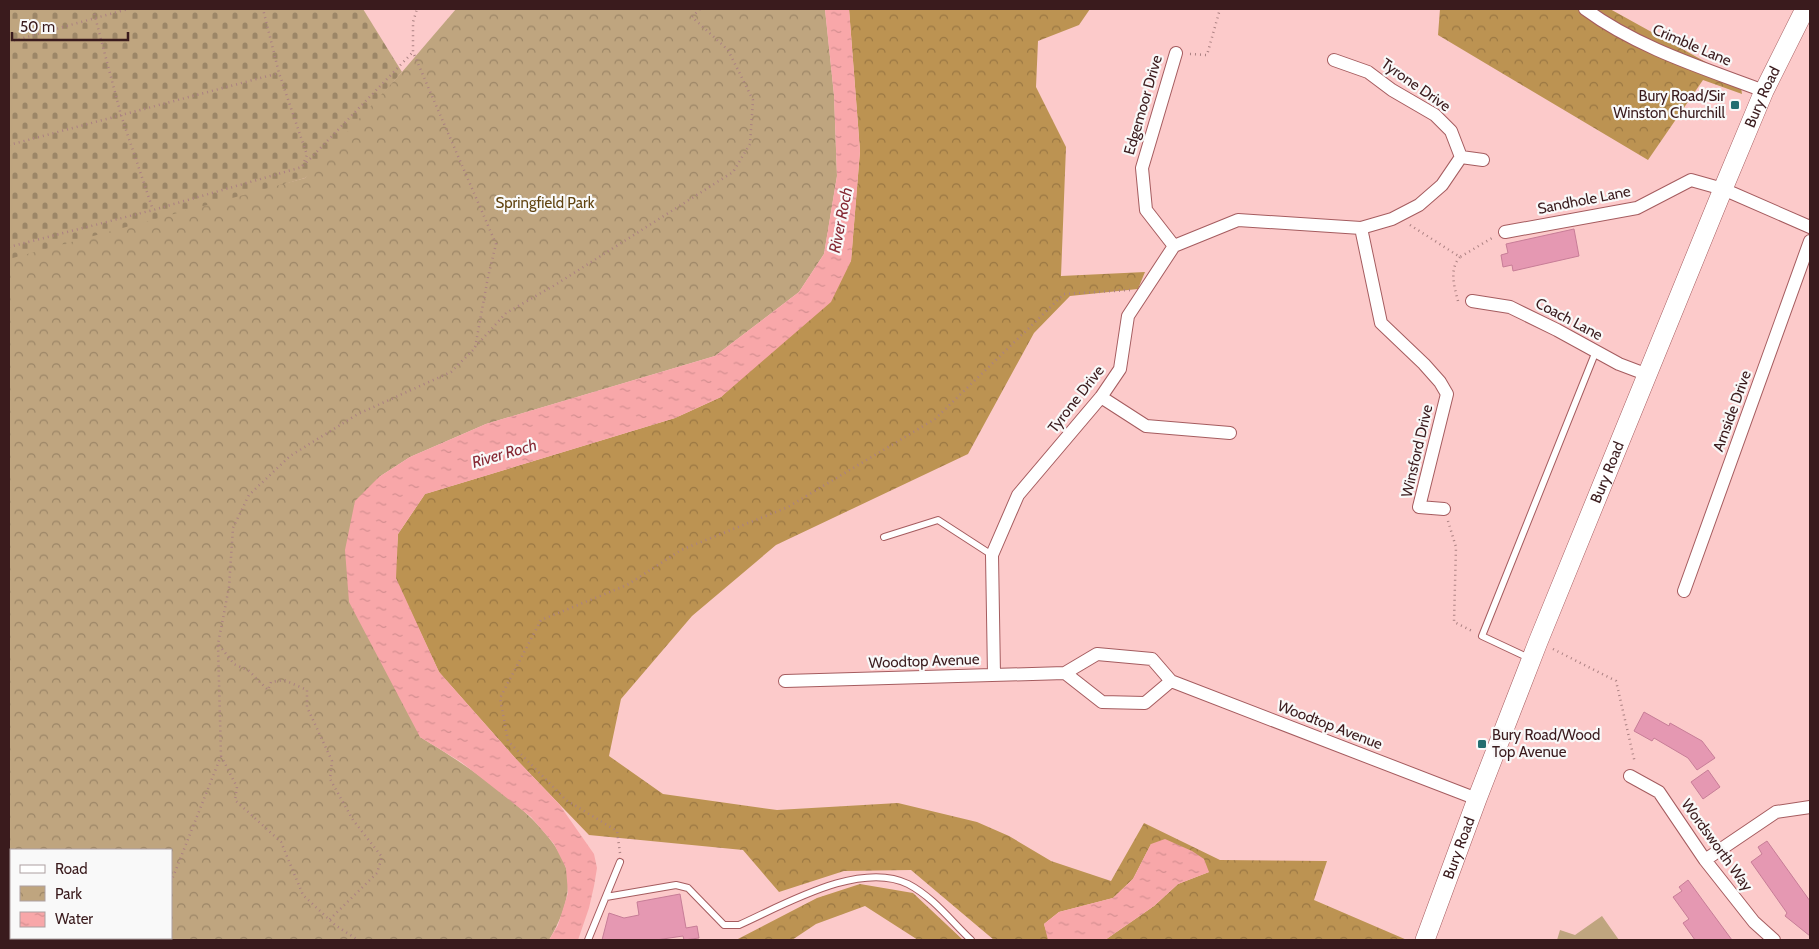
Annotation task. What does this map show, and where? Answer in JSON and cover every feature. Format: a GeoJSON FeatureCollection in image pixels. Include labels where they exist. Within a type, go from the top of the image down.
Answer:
{"type":"FeatureCollection","features":[{"type":"Feature","properties":{"kind":"main road","name":"Bury Road"},"geometry":{"type":"LineString","coordinates":[[1425,940],[1477,799],[1535,651],[1723,189],[1764,91],[1805,9]]}},
{"type":"Feature","properties":{"kind":"street","name":"Crimble Lane"},"geometry":{"type":"LineString","coordinates":[[1585,9],[1605,24],[1672,56],[1764,91]]}},
{"type":"Feature","properties":{"kind":"street","name":"Edgemoor Drive"},"geometry":{"type":"LineString","coordinates":[[1174,246],[1146,210],[1142,168],[1176,53]]}},
{"type":"Feature","properties":{"kind":"street","name":"Tyrone Drive"},"geometry":{"type":"LineString","coordinates":[[1334,60],[1368,72],[1392,90],[1435,115],[1451,131],[1461,156]]}},
{"type":"Feature","properties":{"kind":"street"},"geometry":{"type":"LineString","coordinates":[[1174,246],[1238,220],[1361,228],[1392,219],[1419,204],[1442,185],[1461,156],[1483,160]]}},
{"type":"Feature","properties":{"kind":"street","name":"Sandhole Lane"},"geometry":{"type":"LineString","coordinates":[[1505,232],[1637,208],[1691,180],[1723,189],[1810,227]]}},
{"type":"Feature","properties":{"kind":"street","name":"Winsford Drive"},"geometry":{"type":"LineString","coordinates":[[1361,228],[1381,323],[1424,364],[1440,382],[1447,394],[1419,506],[1444,509]]}},
{"type":"Feature","properties":{"kind":"street","name":"Arnside Drive"},"geometry":{"type":"LineString","coordinates":[[1684,592],[1810,241]]}},
{"type":"Feature","properties":{"kind":"street","name":"Tyrone Drive"},"geometry":{"type":"LineString","coordinates":[[994,675],[992,555],[1018,495],[1101,397],[1120,369],[1128,316],[1174,246]]}},
{"type":"Feature","properties":{"kind":"street","name":"Coach Lane"},"geometry":{"type":"LineString","coordinates":[[1472,301],[1510,307],[1619,364],[1648,375]]}},
{"type":"Feature","properties":{"kind":"street"},"geometry":{"type":"LineString","coordinates":[[1101,397],[1146,426],[1230,433]]}},
{"type":"Feature","properties":{"kind":"street","name":"Woodtop Avenue"},"geometry":{"type":"LineString","coordinates":[[785,681],[1065,673],[1098,654],[1152,659],[1172,682],[1477,799]]}},
{"type":"Feature","properties":{"kind":"street"},"geometry":{"type":"LineString","coordinates":[[1065,673],[1102,702],[1145,703],[1172,682]]}},
{"type":"Feature","properties":{"kind":"street","name":"Wordsworth Way"},"geometry":{"type":"LineString","coordinates":[[1635,779],[1659,792],[1706,860],[1754,922],[1774,940]]}},
{"type":"Feature","properties":{"kind":"street"},"geometry":{"type":"LineString","coordinates":[[1706,860],[1776,812],[1810,807]]}},
{"type":"Feature","properties":{"kind":"lane"},"geometry":{"type":"LineString","coordinates":[[1535,651],[1482,636],[1596,351]]}},
{"type":"Feature","properties":{"kind":"lane"},"geometry":{"type":"LineString","coordinates":[[884,538],[938,520],[992,555]]}},
{"type":"Feature","properties":{"kind":"lane"},"geometry":{"type":"LineString","coordinates":[[588,940],[620,862]]}},
{"type":"Feature","properties":{"kind":"lane"},"geometry":{"type":"LineString","coordinates":[[606,897],[676,885],[688,888],[724,925],[739,925],[826,886],[857,878],[884,878],[907,884],[928,896],[971,940]]}},
{"type":"Feature","properties":{"kind":"path"},"geometry":{"type":"LineString","coordinates":[[93,9],[121,115],[154,210]]}},
{"type":"Feature","properties":{"kind":"path"},"geometry":{"type":"LineString","coordinates":[[9,42],[128,9]]}},
{"type":"Feature","properties":{"kind":"path"},"geometry":{"type":"LineString","coordinates":[[263,9],[279,73],[306,155],[302,167]]}},
{"type":"Feature","properties":{"kind":"path"},"geometry":{"type":"LineString","coordinates":[[417,9],[413,22],[413,52],[496,244],[475,348]]}},
{"type":"Feature","properties":{"kind":"path"},"geometry":{"type":"LineString","coordinates":[[172,879],[221,756],[218,644],[229,587],[233,528],[249,495],[290,456],[358,414],[451,372],[506,313],[556,285],[732,172],[750,144],[753,100],[728,50],[692,17],[700,9]]}},
{"type":"Feature","properties":{"kind":"path"},"geometry":{"type":"LineString","coordinates":[[1176,53],[1207,56],[1220,9]]}},
{"type":"Feature","properties":{"kind":"path"},"geometry":{"type":"LineString","coordinates":[[9,247],[154,210],[302,167],[413,52]]}},
{"type":"Feature","properties":{"kind":"path"},"geometry":{"type":"LineString","coordinates":[[9,145],[279,73]]}},
{"type":"Feature","properties":{"kind":"path"},"geometry":{"type":"LineString","coordinates":[[1399,215],[1404,221],[1460,257]]}},
{"type":"Feature","properties":{"kind":"path"},"geometry":{"type":"LineString","coordinates":[[1472,301],[1458,304],[1453,283],[1455,262],[1480,244],[1505,232]]}},
{"type":"Feature","properties":{"kind":"path"},"geometry":{"type":"LineString","coordinates":[[620,862],[617,831],[566,800],[508,741],[500,698],[541,620],[627,585],[681,550],[788,507],[935,419],[1064,294],[1148,288]]}},
{"type":"Feature","properties":{"kind":"path"},"geometry":{"type":"LineString","coordinates":[[1444,509],[1456,546],[1454,622],[1482,636]]}},
{"type":"Feature","properties":{"kind":"path"},"geometry":{"type":"LineString","coordinates":[[218,644],[234,664],[249,671],[268,690],[271,682],[284,680],[307,690],[307,707],[332,761],[330,779],[353,820],[382,857],[378,873],[329,920]]}},
{"type":"Feature","properties":{"kind":"path"},"geometry":{"type":"LineString","coordinates":[[1535,651],[1616,681],[1635,779]]}},
{"type":"Feature","properties":{"kind":"path"},"geometry":{"type":"LineString","coordinates":[[221,756],[237,787],[236,800],[281,842],[303,895],[329,920],[358,940]]}},
{"type":"Feature","properties":{"kind":"green space"},"geometry":{"type":"Polygon","coordinates":[[[9,9],[363,9],[402,72],[317,169],[305,178],[9,267],[9,9]]]}},
{"type":"Feature","properties":{"kind":"green space","name":"Springfield Park"},"geometry":{"type":"Polygon","coordinates":[[[456,9],[825,9],[834,95],[837,176],[824,254],[799,292],[715,356],[486,424],[410,457],[379,477],[420,737],[504,794],[525,812],[557,849],[566,868],[568,887],[565,906],[549,940],[9,940],[9,259],[305,178],[402,72],[456,9]]]}},
{"type":"Feature","properties":{"kind":"green space"},"geometry":{"type":"Polygon","coordinates":[[[849,9],[1090,9],[1079,25],[1038,41],[1036,87],[1066,147],[1061,276],[1145,272],[1138,289],[1070,296],[1034,333],[968,454],[776,545],[692,616],[621,699],[609,756],[663,794],[777,810],[898,803],[977,822],[1009,836],[1051,861],[1111,881],[1144,823],[1220,860],[1327,861],[1314,900],[1407,940],[1105,940],[1154,906],[1178,884],[1209,872],[1151,844],[1133,879],[1113,898],[1059,912],[1044,924],[1049,940],[994,940],[911,870],[844,871],[779,892],[743,850],[589,835],[515,758],[439,672],[395,578],[398,534],[425,494],[675,418],[721,397],[851,261],[860,151],[849,9]]]}},
{"type":"Feature","properties":{"kind":"green space"},"geometry":{"type":"Polygon","coordinates":[[[1440,9],[1610,9],[1740,81],[1742,94],[1703,80],[1648,160],[1438,35],[1440,9]]]}},
{"type":"Feature","properties":{"kind":"green space"},"geometry":{"type":"Polygon","coordinates":[[[860,884],[913,893],[963,940],[918,940],[865,906],[816,924],[792,940],[736,940],[817,898],[860,884]]]}},
{"type":"Feature","properties":{"kind":"green space"},"geometry":{"type":"Polygon","coordinates":[[[1602,916],[1619,940],[1557,940],[1560,930],[1575,935],[1602,916]]]}},
{"type":"Feature","properties":{"kind":"water","name":"River Roch"},"geometry":{"type":"Polygon","coordinates":[[[825,9],[849,9],[860,151],[851,261],[831,302],[721,397],[675,418],[425,494],[398,534],[396,578],[439,672],[515,758],[559,804],[594,854],[597,868],[594,886],[578,940],[549,940],[558,925],[568,893],[566,868],[554,844],[531,817],[461,762],[420,737],[349,602],[345,550],[355,501],[379,477],[410,457],[486,424],[715,356],[799,292],[824,254],[837,176],[834,95],[825,9]]]}},
{"type":"Feature","properties":{"kind":"water"},"geometry":{"type":"Polygon","coordinates":[[[1165,839],[1192,851],[1204,859],[1209,872],[1178,884],[1154,906],[1105,940],[1048,940],[1044,924],[1059,912],[1113,898],[1133,879],[1151,844],[1165,839]]]}},
{"type":"Feature","properties":{"kind":"building"},"geometry":{"type":"Polygon","coordinates":[[[1574,229],[1579,256],[1513,271],[1512,265],[1503,267],[1501,255],[1508,253],[1506,244],[1574,229]]]}},
{"type":"Feature","properties":{"kind":"building"},"geometry":{"type":"Polygon","coordinates":[[[1644,712],[1669,726],[1670,723],[1702,741],[1715,758],[1697,770],[1688,758],[1654,738],[1652,741],[1634,731],[1644,712]]]}},
{"type":"Feature","properties":{"kind":"building"},"geometry":{"type":"Polygon","coordinates":[[[1708,770],[1720,787],[1703,799],[1691,782],[1708,770]]]}},
{"type":"Feature","properties":{"kind":"building"},"geometry":{"type":"Polygon","coordinates":[[[1767,841],[1810,901],[1810,936],[1785,916],[1787,913],[1751,862],[1762,854],[1758,847],[1767,841]]]}},
{"type":"Feature","properties":{"kind":"building"},"geometry":{"type":"Polygon","coordinates":[[[1688,880],[1732,940],[1695,940],[1683,923],[1689,919],[1673,897],[1682,891],[1679,887],[1688,880]]]}},
{"type":"Feature","properties":{"kind":"building"},"geometry":{"type":"Polygon","coordinates":[[[680,894],[686,928],[697,926],[699,938],[684,940],[683,936],[656,940],[602,940],[609,913],[624,918],[639,915],[637,902],[680,894]]]}},
{"type":"Feature","properties":{"kind":"place","name":"Bury Road/Sir Winston Churchill"},"geometry":{"type":"Point","coordinates":[1735,105]}},
{"type":"Feature","properties":{"kind":"place","name":"Bury Road/Wood Top Avenue"},"geometry":{"type":"Point","coordinates":[1482,744]}}]}
